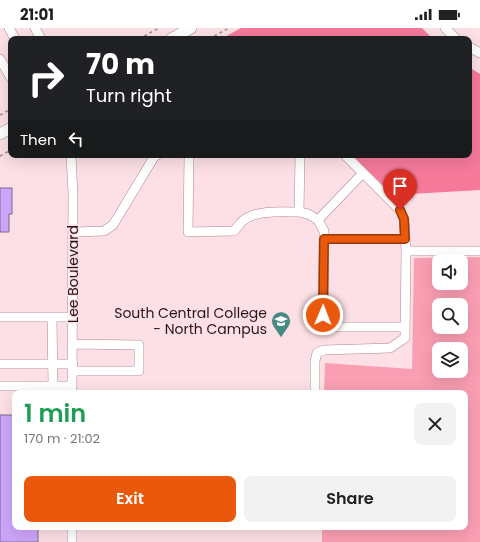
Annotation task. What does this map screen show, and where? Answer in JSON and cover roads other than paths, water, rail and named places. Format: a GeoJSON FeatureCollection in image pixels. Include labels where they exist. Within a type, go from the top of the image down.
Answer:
{"type":"FeatureCollection","features":[{"type":"Feature","properties":{"kind":"main road"},"geometry":{"type":"LineString","coordinates":[[176,36],[191,28]]}},
{"type":"Feature","properties":{"kind":"street"},"geometry":{"type":"LineString","coordinates":[[445,28],[453,36]]}},
{"type":"Feature","properties":{"kind":"street"},"geometry":{"type":"LineString","coordinates":[[0,59],[8,73]]}},
{"type":"Feature","properties":{"kind":"street","name":"Lee Boulevard"},"geometry":{"type":"LineString","coordinates":[[71,158],[73,232],[72,389]]}},
{"type":"Feature","properties":{"kind":"street"},"geometry":{"type":"LineString","coordinates":[[73,232],[104,231],[114,225],[153,158]]}},
{"type":"Feature","properties":{"kind":"street"},"geometry":{"type":"LineString","coordinates":[[189,158],[188,232],[234,231],[244,219],[255,215],[274,212],[299,212],[308,214],[318,220],[324,231],[323,327],[405,327]]}},
{"type":"Feature","properties":{"kind":"street"},"geometry":{"type":"LineString","coordinates":[[299,212],[300,158]]}},
{"type":"Feature","properties":{"kind":"street"},"geometry":{"type":"LineString","coordinates":[[315,390],[315,361],[317,352],[324,350],[390,348],[405,338],[406,252],[404,219],[400,210],[348,158]]}},
{"type":"Feature","properties":{"kind":"street"},"geometry":{"type":"LineString","coordinates":[[318,220],[363,173]]}},
{"type":"Feature","properties":{"kind":"street"},"geometry":{"type":"LineString","coordinates":[[324,239],[405,239]]}},
{"type":"Feature","properties":{"kind":"street"},"geometry":{"type":"LineString","coordinates":[[406,252],[480,251]]}},
{"type":"Feature","properties":{"kind":"street"},"geometry":{"type":"LineString","coordinates":[[0,317],[73,317]]}},
{"type":"Feature","properties":{"kind":"street"},"geometry":{"type":"LineString","coordinates":[[52,317],[53,386]]}},
{"type":"Feature","properties":{"kind":"street"},"geometry":{"type":"LineString","coordinates":[[0,364],[53,364],[72,368],[139,371],[139,344],[73,344]]}},
{"type":"Feature","properties":{"kind":"street"},"geometry":{"type":"LineString","coordinates":[[0,386],[53,386],[72,389]]}},
{"type":"Feature","properties":{"kind":"street"},"geometry":{"type":"LineString","coordinates":[[72,530],[72,542]]}},
{"type":"Feature","properties":{"kind":"place","name":"South Central College - North Campus"},"geometry":{"type":"Point","coordinates":[281,338]}}]}
